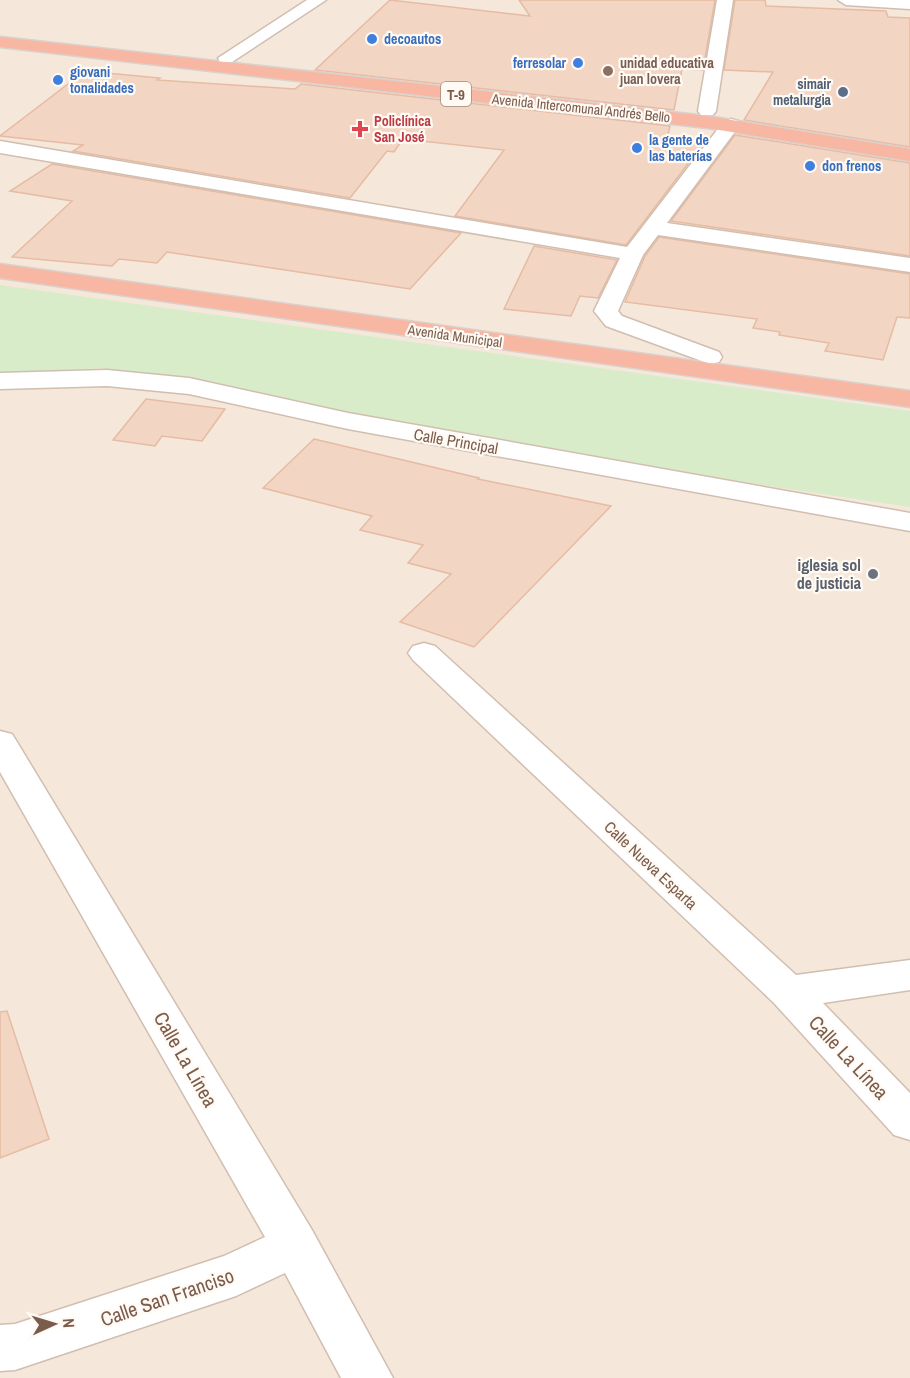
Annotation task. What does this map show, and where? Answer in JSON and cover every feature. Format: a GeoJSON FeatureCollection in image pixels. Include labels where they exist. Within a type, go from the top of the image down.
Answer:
{"type":"FeatureCollection","features":[{"type":"Feature","properties":{"kind":"highway","name":"Avenida Intercomunal Andrés Bello"},"geometry":{"type":"LineString","coordinates":[[0,32],[812,122]]}},
{"type":"Feature","properties":{"kind":"highway","name":"Avenida Intercomunal Andrés Bello"},"geometry":{"type":"LineString","coordinates":[[0,42],[731,125],[910,155]]}},
{"type":"Feature","properties":{"kind":"highway","name":"Avenida Municipal"},"geometry":{"type":"LineString","coordinates":[[0,262],[205,295],[910,399]]}},
{"type":"Feature","properties":{"kind":"highway","name":"Avenida Municipal"},"geometry":{"type":"LineString","coordinates":[[0,271],[710,357],[910,385]]}},
{"type":"Feature","properties":{"kind":"street"},"geometry":{"type":"LineString","coordinates":[[226,58],[318,0]]}},
{"type":"Feature","properties":{"kind":"street"},"geometry":{"type":"LineString","coordinates":[[707,111],[725,0]]}},
{"type":"Feature","properties":{"kind":"street"},"geometry":{"type":"LineString","coordinates":[[846,0],[910,4]]}},
{"type":"Feature","properties":{"kind":"street"},"geometry":{"type":"LineString","coordinates":[[710,357],[614,321],[606,311],[633,254],[731,125]]}},
{"type":"Feature","properties":{"kind":"street"},"geometry":{"type":"LineString","coordinates":[[0,147],[633,254]]}},
{"type":"Feature","properties":{"kind":"street"},"geometry":{"type":"LineString","coordinates":[[655,228],[910,265]]}},
{"type":"Feature","properties":{"kind":"street","name":"Calle Principal"},"geometry":{"type":"LineString","coordinates":[[0,381],[107,378],[189,386],[371,425],[910,522]]}},
{"type":"Feature","properties":{"kind":"street","name":"Calle Nueva Esparta"},"geometry":{"type":"LineString","coordinates":[[424,653],[788,992]]}},
{"type":"Feature","properties":{"kind":"street","name":"Calle La Línea"},"geometry":{"type":"LineString","coordinates":[[0,742],[295,1245],[368,1378]]}},
{"type":"Feature","properties":{"kind":"street"},"geometry":{"type":"LineString","coordinates":[[788,992],[910,975]]}},
{"type":"Feature","properties":{"kind":"street","name":"Calle La Línea"},"geometry":{"type":"LineString","coordinates":[[788,992],[910,1122]]}},
{"type":"Feature","properties":{"kind":"street","name":"Calle San Franciso"},"geometry":{"type":"LineString","coordinates":[[0,1348],[15,1347],[236,1274],[295,1245]]}},
{"type":"Feature","properties":{"kind":"shaded area"},"geometry":{"type":"Polygon","coordinates":[[[0,0],[910,0],[910,1378],[0,1378],[0,0]]]}},
{"type":"Feature","properties":{"kind":"green space"},"geometry":{"type":"Polygon","coordinates":[[[0,285],[910,411],[910,507],[736,481],[101,368],[0,374],[0,285]]]}},
{"type":"Feature","properties":{"kind":"building"},"geometry":{"type":"Polygon","coordinates":[[[390,0],[530,16],[519,0],[715,0],[703,70],[682,69],[674,110],[315,70],[390,0]]]}},
{"type":"Feature","properties":{"kind":"building"},"geometry":{"type":"Polygon","coordinates":[[[735,0],[765,0],[766,6],[886,11],[888,17],[910,18],[910,147],[744,120],[773,72],[724,70],[735,0]]]}},
{"type":"Feature","properties":{"kind":"building"},"geometry":{"type":"Polygon","coordinates":[[[85,71],[160,78],[157,80],[295,89],[301,84],[670,126],[667,140],[703,144],[626,245],[455,216],[504,150],[403,139],[394,152],[387,151],[350,198],[73,151],[83,145],[0,136],[85,71]]]}},
{"type":"Feature","properties":{"kind":"building"},"geometry":{"type":"Polygon","coordinates":[[[735,135],[910,163],[910,256],[671,221],[735,135]]]}},
{"type":"Feature","properties":{"kind":"building"},"geometry":{"type":"Polygon","coordinates":[[[52,164],[461,233],[410,289],[167,252],[157,263],[119,259],[112,266],[12,257],[72,201],[10,191],[52,164]]]}},
{"type":"Feature","properties":{"kind":"building"},"geometry":{"type":"Polygon","coordinates":[[[659,237],[910,274],[910,318],[897,317],[883,360],[825,351],[829,343],[779,335],[780,332],[753,328],[757,319],[625,302],[645,256],[659,237]]]}},
{"type":"Feature","properties":{"kind":"building"},"geometry":{"type":"Polygon","coordinates":[[[534,246],[617,260],[598,298],[580,296],[571,316],[504,309],[534,246]]]}},
{"type":"Feature","properties":{"kind":"building"},"geometry":{"type":"Polygon","coordinates":[[[146,399],[225,409],[202,441],[162,436],[155,446],[113,440],[146,399]]]}},
{"type":"Feature","properties":{"kind":"building"},"geometry":{"type":"Polygon","coordinates":[[[314,439],[478,479],[611,506],[474,647],[400,622],[451,574],[408,563],[423,545],[360,530],[372,516],[263,488],[314,439]]]}},
{"type":"Feature","properties":{"kind":"building"},"geometry":{"type":"Polygon","coordinates":[[[7,1011],[49,1139],[0,1158],[0,1012],[7,1011]]]}},
{"type":"Feature","properties":{"kind":"place","name":"decoautos"},"geometry":{"type":"Point","coordinates":[372,39]}},
{"type":"Feature","properties":{"kind":"place","name":"ferresolar"},"geometry":{"type":"Point","coordinates":[578,63]}},
{"type":"Feature","properties":{"kind":"place","name":"unidad educativa juan lovera"},"geometry":{"type":"Point","coordinates":[608,71]}},
{"type":"Feature","properties":{"kind":"place","name":"giovani tonalidades"},"geometry":{"type":"Point","coordinates":[58,80]}},
{"type":"Feature","properties":{"kind":"place","name":"simair metalurgia"},"geometry":{"type":"Point","coordinates":[843,92]}},
{"type":"Feature","properties":{"kind":"place","name":"Policlínica San José"},"geometry":{"type":"Point","coordinates":[360,129]}},
{"type":"Feature","properties":{"kind":"place","name":"la gente de las baterías"},"geometry":{"type":"Point","coordinates":[637,148]}},
{"type":"Feature","properties":{"kind":"place","name":"don frenos"},"geometry":{"type":"Point","coordinates":[810,166]}},
{"type":"Feature","properties":{"kind":"place","name":"iglesia sol de justicia"},"geometry":{"type":"Point","coordinates":[873,574]}}]}
